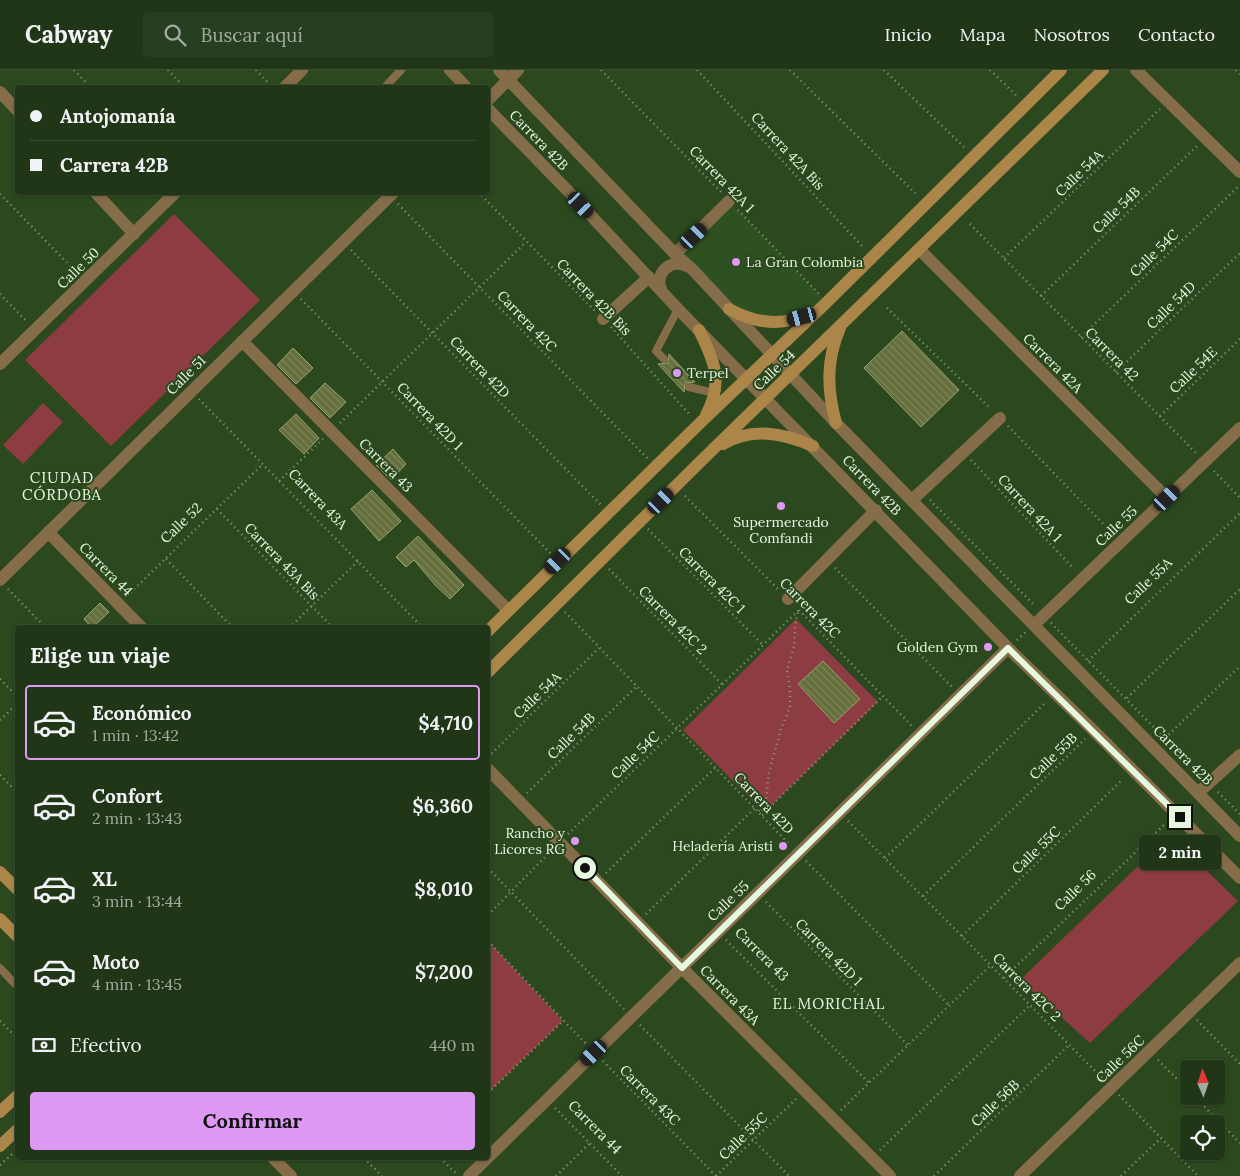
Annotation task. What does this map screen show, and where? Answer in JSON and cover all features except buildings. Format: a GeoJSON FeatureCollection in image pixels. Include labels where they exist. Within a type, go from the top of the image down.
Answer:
{"type":"FeatureCollection","features":[{"type":"Feature","properties":{"kind":"main road","name":"Calle 54"},"geometry":{"type":"LineString","coordinates":[[490,629],[696,421],[772,354],[823,297],[1061,70]]}},
{"type":"Feature","properties":{"kind":"main road","name":"Calle 54"},"geometry":{"type":"LineString","coordinates":[[490,670],[701,461],[1103,70]]}},
{"type":"Feature","properties":{"kind":"main road"},"geometry":{"type":"LineString","coordinates":[[729,309],[757,321],[779,322],[802,317],[815,311],[823,297]]}},
{"type":"Feature","properties":{"kind":"main road"},"geometry":{"type":"LineString","coordinates":[[836,423],[829,390],[829,373],[835,340],[842,324]]}},
{"type":"Feature","properties":{"kind":"main road"},"geometry":{"type":"LineString","coordinates":[[696,421],[708,410],[716,382],[714,365],[708,347],[699,330]]}},
{"type":"Feature","properties":{"kind":"main road"},"geometry":{"type":"LineString","coordinates":[[701,461],[729,441],[745,435],[762,433],[780,434],[813,446]]}},
{"type":"Feature","properties":{"kind":"main road"},"geometry":{"type":"LineString","coordinates":[[0,872],[15,887]]}},
{"type":"Feature","properties":{"kind":"main road"},"geometry":{"type":"LineString","coordinates":[[0,919],[15,934]]}},
{"type":"Feature","properties":{"kind":"main road"},"geometry":{"type":"LineString","coordinates":[[0,1112],[15,1098]]}},
{"type":"Feature","properties":{"kind":"main road"},"geometry":{"type":"LineString","coordinates":[[0,1146],[15,1132]]}},
{"type":"Feature","properties":{"kind":"street"},"geometry":{"type":"LineString","coordinates":[[287,85],[302,70]]}},
{"type":"Feature","properties":{"kind":"street"},"geometry":{"type":"LineString","coordinates":[[450,70],[464,85]]}},
{"type":"Feature","properties":{"kind":"street","name":"Carrera 42B"},"geometry":{"type":"LineString","coordinates":[[499,70],[675,254],[693,270],[836,423],[1240,836]]}},
{"type":"Feature","properties":{"kind":"street"},"geometry":{"type":"LineString","coordinates":[[490,98],[518,70]]}},
{"type":"Feature","properties":{"kind":"street"},"geometry":{"type":"LineString","coordinates":[[1136,70],[1240,172]]}},
{"type":"Feature","properties":{"kind":"street"},"geometry":{"type":"LineString","coordinates":[[0,92],[15,108]]}},
{"type":"Feature","properties":{"kind":"street","name":"Carrera 42B"},"geometry":{"type":"LineString","coordinates":[[490,111],[678,309],[767,398],[1008,648],[1094,731],[1240,878]]}},
{"type":"Feature","properties":{"kind":"street"},"geometry":{"type":"LineString","coordinates":[[98,195],[134,234]]}},
{"type":"Feature","properties":{"kind":"street","name":"Calle 50"},"geometry":{"type":"LineString","coordinates":[[0,364],[173,195]]}},
{"type":"Feature","properties":{"kind":"street","name":"Calle 51"},"geometry":{"type":"LineString","coordinates":[[3,583],[48,532],[391,195]]}},
{"type":"Feature","properties":{"kind":"street"},"geometry":{"type":"LineString","coordinates":[[675,254],[729,200]]}},
{"type":"Feature","properties":{"kind":"street","name":"Carrera 42A"},"geometry":{"type":"LineString","coordinates":[[919,249],[1167,498]]}},
{"type":"Feature","properties":{"kind":"street"},"geometry":{"type":"LineString","coordinates":[[662,292],[660,276],[666,267],[672,264],[683,264],[693,270]]}},
{"type":"Feature","properties":{"kind":"street"},"geometry":{"type":"LineString","coordinates":[[604,319],[649,277]]}},
{"type":"Feature","properties":{"kind":"street","name":"Carrera 43"},"geometry":{"type":"LineString","coordinates":[[242,342],[508,610]]}},
{"type":"Feature","properties":{"kind":"street"},"geometry":{"type":"LineString","coordinates":[[912,500],[1000,418]]}},
{"type":"Feature","properties":{"kind":"street","name":"Calle 55"},"geometry":{"type":"LineString","coordinates":[[1034,625],[1240,428]]}},
{"type":"Feature","properties":{"kind":"street"},"geometry":{"type":"LineString","coordinates":[[788,599],[876,510]]}},
{"type":"Feature","properties":{"kind":"street","name":"Carrera 44"},"geometry":{"type":"LineString","coordinates":[[48,532],[139,625]]}},
{"type":"Feature","properties":{"kind":"street","name":"Calle 55"},"geometry":{"type":"LineString","coordinates":[[490,1155],[1008,648]]}},
{"type":"Feature","properties":{"kind":"street"},"geometry":{"type":"LineString","coordinates":[[1199,792],[1240,755]]}},
{"type":"Feature","properties":{"kind":"street","name":"Carrera 43A"},"geometry":{"type":"LineString","coordinates":[[490,771],[682,968],[890,1176]]}},
{"type":"Feature","properties":{"kind":"street","name":"Calle 56C"},"geometry":{"type":"LineString","coordinates":[[1020,1176],[1240,963]]}},
{"type":"Feature","properties":{"kind":"street"},"geometry":{"type":"LineString","coordinates":[[274,1160],[291,1176]]}},
{"type":"Feature","properties":{"kind":"street","name":"Calle 55"},"geometry":{"type":"LineString","coordinates":[[469,1176],[485,1160]]}},
{"type":"Feature","properties":{"kind":"lane"},"geometry":{"type":"LineString","coordinates":[[387,85],[401,70]]}},
{"type":"Feature","properties":{"kind":"lane"},"geometry":{"type":"LineString","coordinates":[[664,359],[656,351],[678,309]]}},
{"type":"Feature","properties":{"kind":"lane"},"geometry":{"type":"LineString","coordinates":[[689,387],[714,393]]}},
{"type":"Feature","properties":{"kind":"lane"},"geometry":{"type":"LineString","coordinates":[[0,968],[14,984]]}},
{"type":"Feature","properties":{"kind":"path"},"geometry":{"type":"LineString","coordinates":[[74,70],[88,85]]}},
{"type":"Feature","properties":{"kind":"path"},"geometry":{"type":"LineString","coordinates":[[168,70],[182,85]]}},
{"type":"Feature","properties":{"kind":"path"},"geometry":{"type":"LineString","coordinates":[[256,70],[270,85]]}},
{"type":"Feature","properties":{"kind":"path","name":"Carrera 42A 1"},"geometry":{"type":"LineString","coordinates":[[601,70],[823,297]]}},
{"type":"Feature","properties":{"kind":"path","name":"Carrera 42A Bis"},"geometry":{"type":"LineString","coordinates":[[697,70],[863,247],[857,253]]}},
{"type":"Feature","properties":{"kind":"path"},"geometry":{"type":"LineString","coordinates":[[790,70],[917,195]]}},
{"type":"Feature","properties":{"kind":"path"},"geometry":{"type":"LineString","coordinates":[[884,70],[965,148]]}},
{"type":"Feature","properties":{"kind":"path"},"geometry":{"type":"LineString","coordinates":[[990,70],[1018,97],[1025,91]]}},
{"type":"Feature","properties":{"kind":"path"},"geometry":{"type":"LineString","coordinates":[[1236,70],[1240,74]]}},
{"type":"Feature","properties":{"kind":"path","name":"Calle 54A"},"geometry":{"type":"LineString","coordinates":[[1004,258],[1168,102]]}},
{"type":"Feature","properties":{"kind":"path","name":"Calle 54B"},"geometry":{"type":"LineString","coordinates":[[1041,296],[1206,138]]}},
{"type":"Feature","properties":{"kind":"path","name":"Calle 54C"},"geometry":{"type":"LineString","coordinates":[[1081,337],[1240,185]]}},
{"type":"Feature","properties":{"kind":"path"},"geometry":{"type":"LineString","coordinates":[[0,194],[85,281]]}},
{"type":"Feature","properties":{"kind":"path","name":"Carrera 42C"},"geometry":{"type":"LineString","coordinates":[[393,195],[650,461]]}},
{"type":"Feature","properties":{"kind":"path","name":"Carrera 42B Bis"},"geometry":{"type":"LineString","coordinates":[[481,195],[604,319],[696,421]]}},
{"type":"Feature","properties":{"kind":"path","name":"Carrera 42"},"geometry":{"type":"LineString","coordinates":[[970,224],[1240,498]]}},
{"type":"Feature","properties":{"kind":"path","name":"Carrera 42D"},"geometry":{"type":"LineString","coordinates":[[343,242],[603,506]]}},
{"type":"Feature","properties":{"kind":"path"},"geometry":{"type":"LineString","coordinates":[[279,481],[526,242]]}},
{"type":"Feature","properties":{"kind":"path","name":"Calle 54D"},"geometry":{"type":"LineString","coordinates":[[1116,372],[1240,253]]}},
{"type":"Feature","properties":{"kind":"path","name":"Carrera 42D 1"},"geometry":{"type":"LineString","coordinates":[[293,291],[552,555]]}},
{"type":"Feature","properties":{"kind":"path"},"geometry":{"type":"LineString","coordinates":[[0,294],[35,330]]}},
{"type":"Feature","properties":{"kind":"path"},"geometry":{"type":"LineString","coordinates":[[813,297],[823,297]]}},
{"type":"Feature","properties":{"kind":"path","name":"Calle 54E"},"geometry":{"type":"LineString","coordinates":[[1160,416],[1240,339]]}},
{"type":"Feature","properties":{"kind":"path","name":"Carrera 43A"},"geometry":{"type":"LineString","coordinates":[[191,391],[420,625]]}},
{"type":"Feature","properties":{"kind":"path","name":"Carrera 42A 1"},"geometry":{"type":"LineString","coordinates":[[964,452],[1083,578]]}},
{"type":"Feature","properties":{"kind":"path","name":"Calle 52"},"geometry":{"type":"LineString","coordinates":[[119,604],[263,464]]}},
{"type":"Feature","properties":{"kind":"path"},"geometry":{"type":"LineString","coordinates":[[922,491],[1240,814]]}},
{"type":"Feature","properties":{"kind":"path","name":"Carrera 42C"},"geometry":{"type":"LineString","coordinates":[[685,496],[920,735]]}},
{"type":"Feature","properties":{"kind":"path","name":"Carrera 43A Bis"},"geometry":{"type":"LineString","coordinates":[[217,509],[330,625]]}},
{"type":"Feature","properties":{"kind":"path","name":"Calle 55A"},"geometry":{"type":"LineString","coordinates":[[1078,670],[1240,513]]}},
{"type":"Feature","properties":{"kind":"path","name":"Carrera 42C 1"},"geometry":{"type":"LineString","coordinates":[[648,529],[763,645]]}},
{"type":"Feature","properties":{"kind":"path"},"geometry":{"type":"LineString","coordinates":[[166,559],[230,625]]}},
{"type":"Feature","properties":{"kind":"path"},"geometry":{"type":"LineString","coordinates":[[827,559],[960,696]]}},
{"type":"Feature","properties":{"kind":"path"},"geometry":{"type":"LineString","coordinates":[[292,625],[358,561]]}},
{"type":"Feature","properties":{"kind":"path","name":"Carrera 42C 2"},"geometry":{"type":"LineString","coordinates":[[609,569],[722,684]]}},
{"type":"Feature","properties":{"kind":"path"},"geometry":{"type":"LineString","coordinates":[[3,583],[43,625]]}},
{"type":"Feature","properties":{"kind":"path"},"geometry":{"type":"LineString","coordinates":[[1116,709],[1240,589]]}},
{"type":"Feature","properties":{"kind":"path"},"geometry":{"type":"LineString","coordinates":[[759,811],[766,802],[769,772],[780,729],[790,707],[787,670],[794,648],[795,624],[799,610]]}},
{"type":"Feature","properties":{"kind":"path","name":"Calle 54C"},"geometry":{"type":"LineString","coordinates":[[490,913],[559,842],[799,610]]}},
{"type":"Feature","properties":{"kind":"path","name":"Carrera 42D"},"geometry":{"type":"LineString","coordinates":[[565,612],[759,811],[798,854],[950,1005]]}},
{"type":"Feature","properties":{"kind":"path"},"geometry":{"type":"LineString","coordinates":[[1008,648],[1034,625]]}},
{"type":"Feature","properties":{"kind":"path","name":"Calle 54A"},"geometry":{"type":"LineString","coordinates":[[490,754],[600,648]]}},
{"type":"Feature","properties":{"kind":"path"},"geometry":{"type":"LineString","coordinates":[[1165,738],[1240,666]]}},
{"type":"Feature","properties":{"kind":"path"},"geometry":{"type":"LineString","coordinates":[[0,679],[15,693]]}},
{"type":"Feature","properties":{"kind":"path","name":"Calle 54B"},"geometry":{"type":"LineString","coordinates":[[519,801],[637,686]]}},
{"type":"Feature","properties":{"kind":"path"},"geometry":{"type":"LineString","coordinates":[[762,815],[883,696]]}},
{"type":"Feature","properties":{"kind":"path"},"geometry":{"type":"LineString","coordinates":[[885,858],[1046,701]]}},
{"type":"Feature","properties":{"kind":"path"},"geometry":{"type":"LineString","coordinates":[[0,720],[15,706]]}},
{"type":"Feature","properties":{"kind":"path","name":"Calle 55B"},"geometry":{"type":"LineString","coordinates":[[923,896],[1094,731]]}},
{"type":"Feature","properties":{"kind":"path"},"geometry":{"type":"LineString","coordinates":[[598,881],[716,767]]}},
{"type":"Feature","properties":{"kind":"path"},"geometry":{"type":"LineString","coordinates":[[0,775],[15,790]]}},
{"type":"Feature","properties":{"kind":"path","name":"Calle 55C"},"geometry":{"type":"LineString","coordinates":[[962,936],[1123,779]]}},
{"type":"Feature","properties":{"kind":"path"},"geometry":{"type":"LineString","coordinates":[[638,922],[755,808]]}},
{"type":"Feature","properties":{"kind":"path","name":"Carrera 42C 2"},"geometry":{"type":"LineString","coordinates":[[840,813],[1198,1176]]}},
{"type":"Feature","properties":{"kind":"path","name":"Calle 56"},"geometry":{"type":"LineString","coordinates":[[1004,978],[1166,823]]}},
{"type":"Feature","properties":{"kind":"path","name":"Carrera 42D 1"},"geometry":{"type":"LineString","coordinates":[[758,893],[908,1045]]}},
{"type":"Feature","properties":{"kind":"path","name":"Carrera 43"},"geometry":{"type":"LineString","coordinates":[[718,932],[869,1083]]}},
{"type":"Feature","properties":{"kind":"path","name":"Carrera 43C"},"geometry":{"type":"LineString","coordinates":[[490,943],[594,1053],[716,1176]]}},
{"type":"Feature","properties":{"kind":"path"},"geometry":{"type":"LineString","coordinates":[[833,1118],[991,965]]}},
{"type":"Feature","properties":{"kind":"path"},"geometry":{"type":"LineString","coordinates":[[872,1158],[1030,1005]]}},
{"type":"Feature","properties":{"kind":"path"},"geometry":{"type":"LineString","coordinates":[[1190,1012],[1240,1064]]}},
{"type":"Feature","properties":{"kind":"path"},"geometry":{"type":"LineString","coordinates":[[0,1021],[15,1036]]}},
{"type":"Feature","properties":{"kind":"path"},"geometry":{"type":"LineString","coordinates":[[490,1091],[563,1021]]}},
{"type":"Feature","properties":{"kind":"path","name":"Calle 56B"},"geometry":{"type":"LineString","coordinates":[[934,1176],[1069,1045]]}},
{"type":"Feature","properties":{"kind":"path"},"geometry":{"type":"LineString","coordinates":[[1150,1051],[1180,1082]]}},
{"type":"Feature","properties":{"kind":"path","name":"Calle 55C"},"geometry":{"type":"LineString","coordinates":[[716,1176],[805,1090]]}},
{"type":"Feature","properties":{"kind":"path","name":"Carrera 44"},"geometry":{"type":"LineString","coordinates":[[547,1099],[622,1176]]}},
{"type":"Feature","properties":{"kind":"path"},"geometry":{"type":"LineString","coordinates":[[1203,1105],[1240,1143]]}},
{"type":"Feature","properties":{"kind":"path"},"geometry":{"type":"LineString","coordinates":[[1121,1176],[1161,1138]]}},
{"type":"Feature","properties":{"kind":"path"},"geometry":{"type":"LineString","coordinates":[[556,1176],[590,1143]]}},
{"type":"Feature","properties":{"kind":"path"},"geometry":{"type":"LineString","coordinates":[[0,1165],[15,1151]]}},
{"type":"Feature","properties":{"kind":"path"},"geometry":{"type":"LineString","coordinates":[[366,1160],[382,1176]]}},
{"type":"Feature","properties":{"kind":"path"},"geometry":{"type":"LineString","coordinates":[[442,1160],[459,1176]]}},
{"type":"Feature","properties":{"kind":"shaded area","name":"La Gran Colombia"},"geometry":{"type":"Polygon","coordinates":[[[729,201],[827,302],[802,317],[742,316],[675,254],[729,201]]]}},
{"type":"Feature","properties":{"kind":"shaded area"},"geometry":{"type":"Polygon","coordinates":[[[174,214],[260,300],[111,446],[25,360],[174,214]]]}},
{"type":"Feature","properties":{"kind":"shaded area"},"geometry":{"type":"Polygon","coordinates":[[[43,403],[63,422],[23,464],[3,445],[43,403]]]}},
{"type":"Feature","properties":{"kind":"shaded area"},"geometry":{"type":"Polygon","coordinates":[[[796,619],[878,702],[764,813],[683,730],[796,619]]]}},
{"type":"Feature","properties":{"kind":"shaded area"},"geometry":{"type":"Polygon","coordinates":[[[1170,835],[1238,901],[1090,1043],[1020,980],[1170,835]]]}},
{"type":"Feature","properties":{"kind":"shaded area"},"geometry":{"type":"Polygon","coordinates":[[[490,943],[563,1021],[490,1091],[490,943]]]}},
{"type":"Feature","properties":{"kind":"place","name":"La Gran Colombia"},"geometry":{"type":"Point","coordinates":[736,262]}},
{"type":"Feature","properties":{"kind":"place","name":"Terpel"},"geometry":{"type":"Point","coordinates":[677,373]}},
{"type":"Feature","properties":{"kind":"place","name":"Supermercado Comfandi"},"geometry":{"type":"Point","coordinates":[781,506]}},
{"type":"Feature","properties":{"kind":"place","name":"Golden Gym"},"geometry":{"type":"Point","coordinates":[988,647]}},
{"type":"Feature","properties":{"kind":"place","name":"Rancho y Licores RG"},"geometry":{"type":"Point","coordinates":[575,841]}},
{"type":"Feature","properties":{"kind":"place","name":"Heladería Aristi"},"geometry":{"type":"Point","coordinates":[783,846]}},
{"type":"Feature","properties":{"kind":"district","name":"CIUDAD CÓRDOBA"},"geometry":{"type":"Point","coordinates":[62,486]}},
{"type":"Feature","properties":{"kind":"district","name":"EL MORICHAL"},"geometry":{"type":"Point","coordinates":[829,1004]}},
{"type":"Feature","properties":{"kind":"route"},"geometry":{"type":"LineString","coordinates":[[585,868],[682,968],[1008,648],[1180,817]]}}]}
